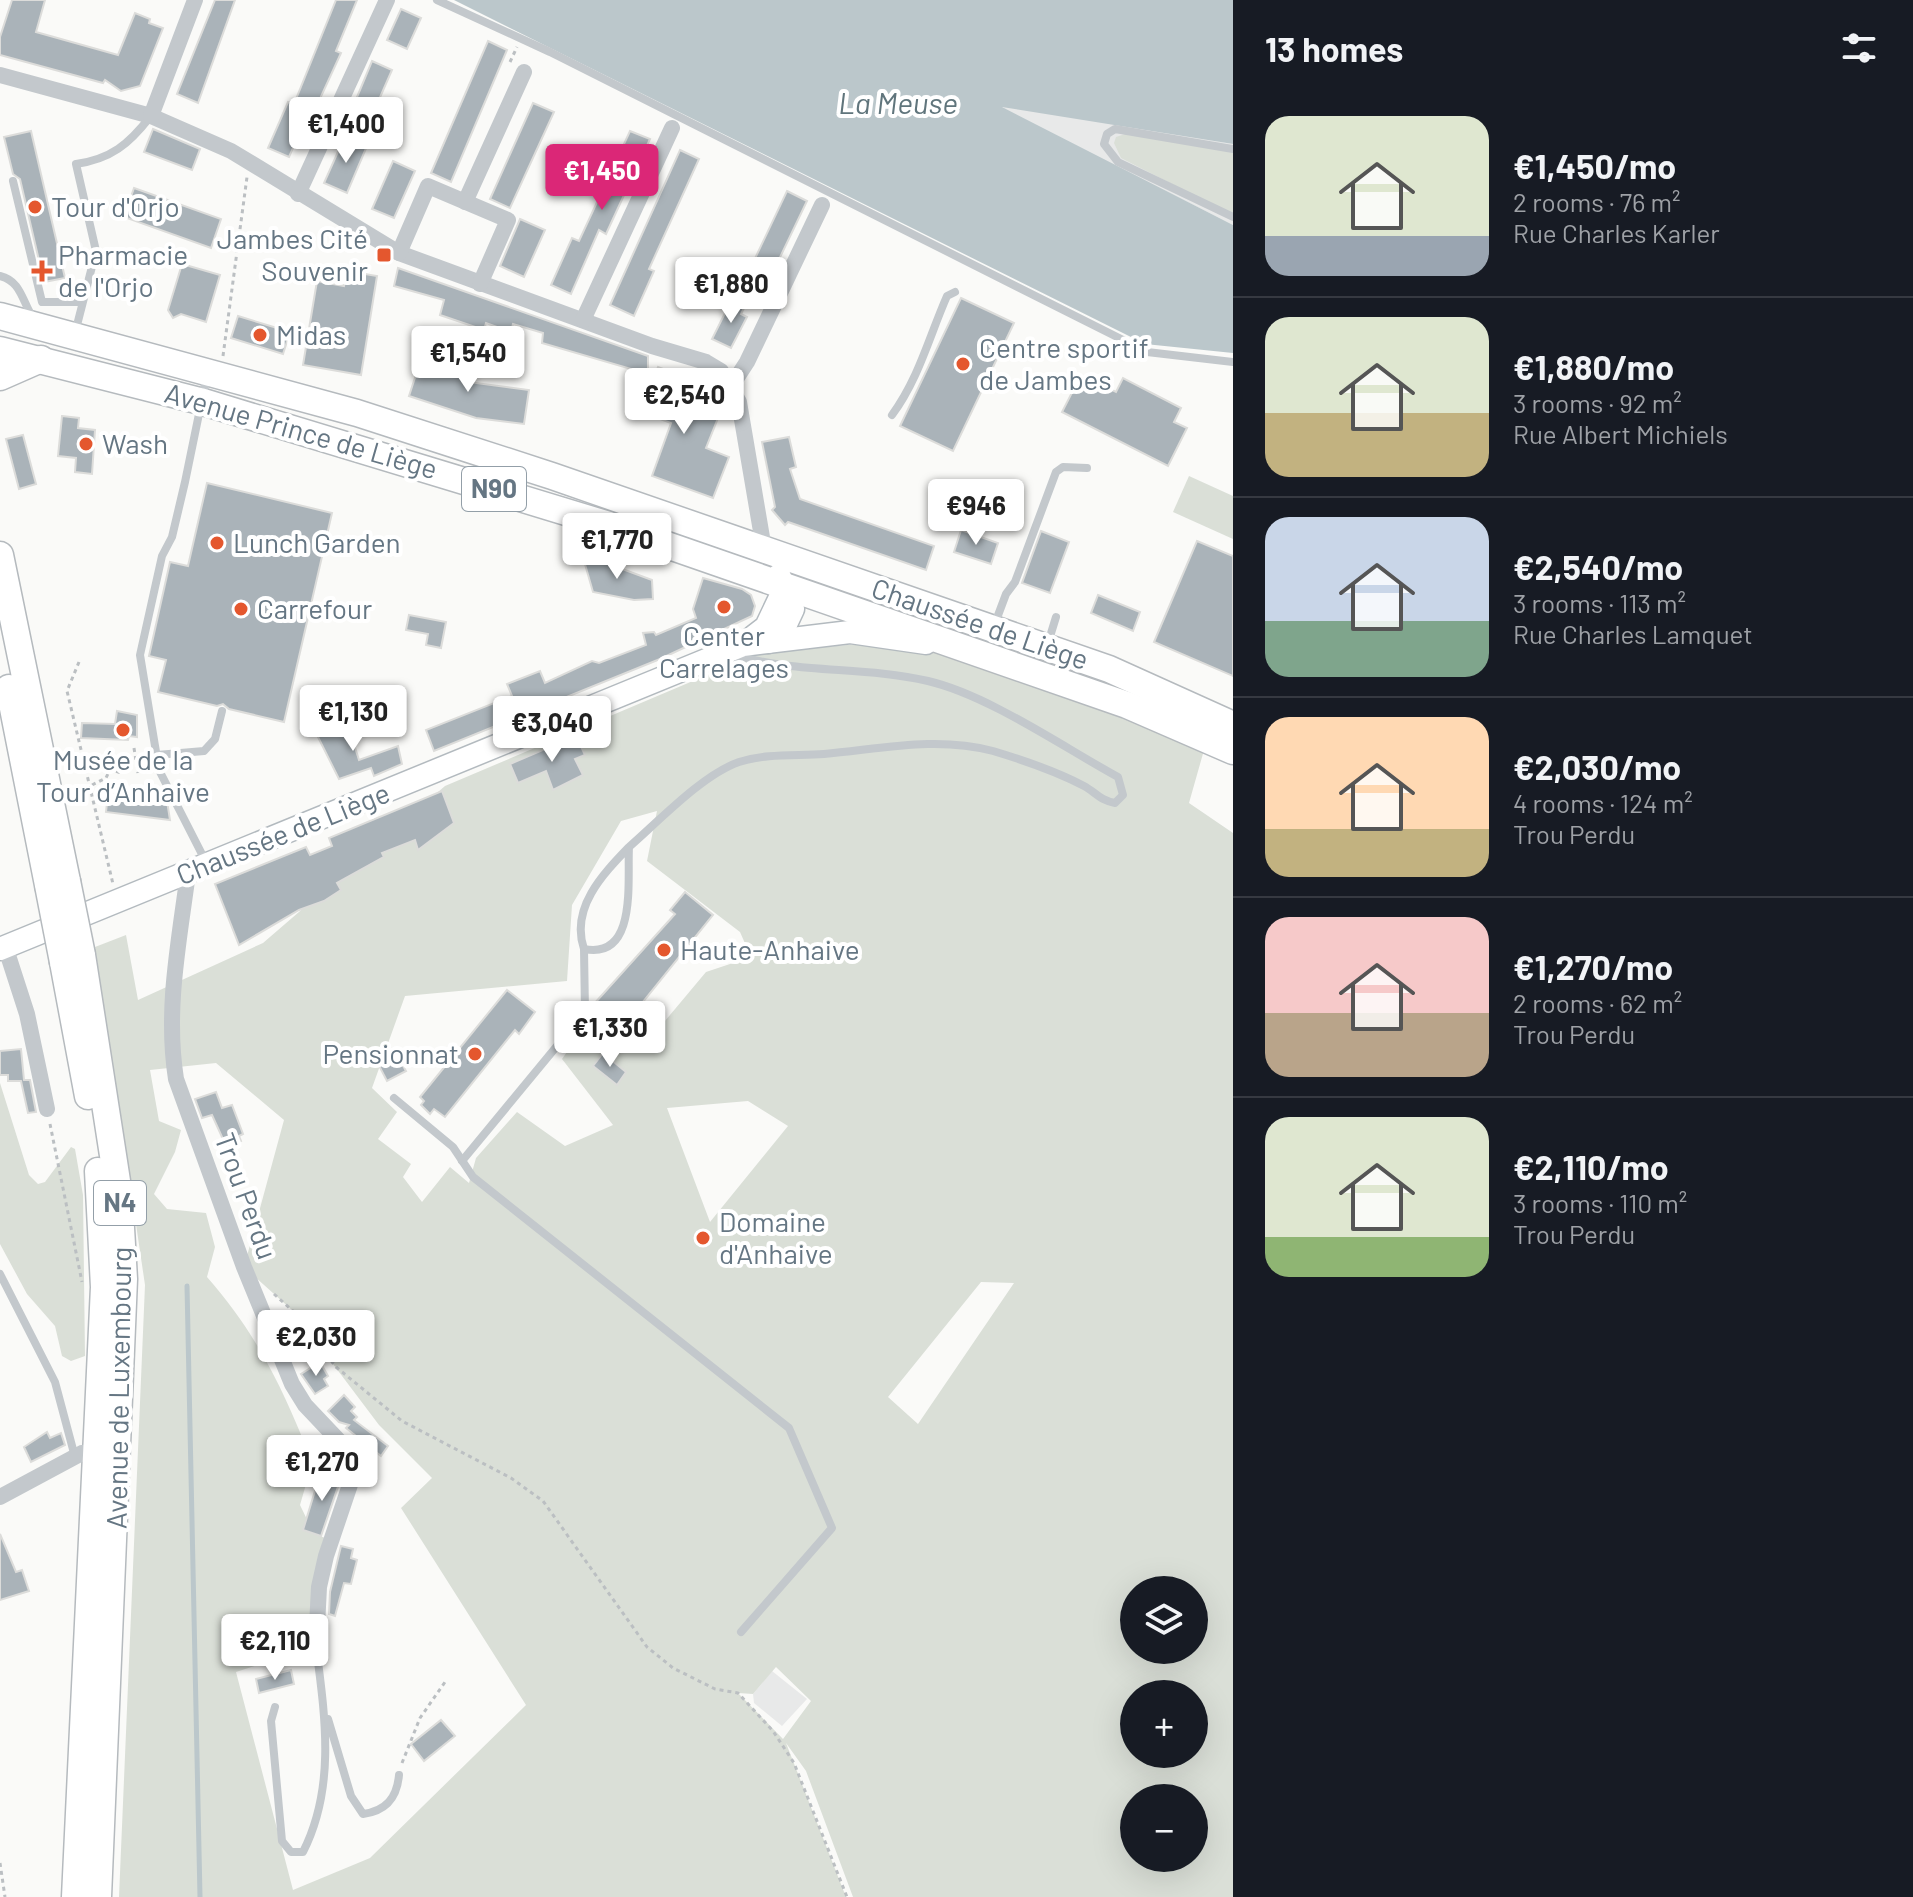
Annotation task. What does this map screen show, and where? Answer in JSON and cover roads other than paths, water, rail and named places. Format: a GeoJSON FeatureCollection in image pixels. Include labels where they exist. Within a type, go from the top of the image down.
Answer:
{"type":"FeatureCollection","features":[{"type":"Feature","properties":{"kind":"main road","name":"Avenue Prince de Liège"},"geometry":{"type":"LineString","coordinates":[[6,320],[215,367],[450,442],[764,549]]}},
{"type":"Feature","properties":{"kind":"main road","name":"Avenue Prince de Liège"},"geometry":{"type":"LineString","coordinates":[[0,350],[200,401],[431,469],[786,585],[962,648]]}},
{"type":"Feature","properties":{"kind":"main road"},"geometry":{"type":"LineString","coordinates":[[0,377],[41,359]]}},
{"type":"Feature","properties":{"kind":"main road","name":"Chaussée de Liège"},"geometry":{"type":"LineString","coordinates":[[764,549],[1121,674],[1233,725]]}},
{"type":"Feature","properties":{"kind":"main road","name":"Avenue de Luxembourg"},"geometry":{"type":"LineString","coordinates":[[0,555],[58,883],[119,1194],[124,1279],[97,1453],[75,1897]]}},
{"type":"Feature","properties":{"kind":"main road","name":"Avenue de Luxembourg"},"geometry":{"type":"LineString","coordinates":[[0,646],[58,883]]}},
{"type":"Feature","properties":{"kind":"main road","name":"Chaussée de Liège"},"geometry":{"type":"LineString","coordinates":[[962,648],[1127,705],[1233,751]]}},
{"type":"Feature","properties":{"kind":"main road","name":"Avenue de Luxembourg"},"geometry":{"type":"LineString","coordinates":[[97,1453],[98,1897]]}},
{"type":"Feature","properties":{"kind":"street"},"geometry":{"type":"LineString","coordinates":[[151,116],[195,0]]}},
{"type":"Feature","properties":{"kind":"street"},"geometry":{"type":"LineString","coordinates":[[298,194],[387,0]]}},
{"type":"Feature","properties":{"kind":"street"},"geometry":{"type":"LineString","coordinates":[[465,202],[524,72]]}},
{"type":"Feature","properties":{"kind":"street"},"geometry":{"type":"LineString","coordinates":[[0,75],[151,116],[249,162],[399,253],[706,362],[721,371],[732,385],[739,402],[764,549],[786,585],[793,609],[786,624],[768,642]]}},
{"type":"Feature","properties":{"kind":"street"},"geometry":{"type":"LineString","coordinates":[[583,320],[672,128]]}},
{"type":"Feature","properties":{"kind":"street"},"geometry":{"type":"LineString","coordinates":[[399,253],[428,186],[508,220],[480,284]]}},
{"type":"Feature","properties":{"kind":"street"},"geometry":{"type":"LineString","coordinates":[[732,385],[822,205]]}},
{"type":"Feature","properties":{"kind":"street","name":"Chaussée de Liège"},"geometry":{"type":"LineString","coordinates":[[734,649],[766,627],[786,585]]}},
{"type":"Feature","properties":{"kind":"street","name":"Chaussée de Liège"},"geometry":{"type":"LineString","coordinates":[[2,948],[734,649],[850,632],[962,648]]}},
{"type":"Feature","properties":{"kind":"street","name":"Trou Perdu"},"geometry":{"type":"LineString","coordinates":[[198,869],[174,970],[171,1048],[176,1079],[244,1267],[292,1384],[305,1405],[358,1461],[326,1556],[319,1587],[316,1646]]}},
{"type":"Feature","properties":{"kind":"street"},"geometry":{"type":"LineString","coordinates":[[2,948],[27,1014],[47,1109]]}},
{"type":"Feature","properties":{"kind":"street"},"geometry":{"type":"LineString","coordinates":[[0,1497],[97,1453]]}},
{"type":"Feature","properties":{"kind":"lane"},"geometry":{"type":"LineString","coordinates":[[437,0],[550,52],[1147,352],[1233,362]]}},
{"type":"Feature","properties":{"kind":"lane"},"geometry":{"type":"LineString","coordinates":[[74,336],[80,302],[96,251],[76,164],[99,161],[128,145],[151,116]]}},
{"type":"Feature","properties":{"kind":"lane"},"geometry":{"type":"LineString","coordinates":[[1233,149],[1115,129],[1107,134],[1104,144],[1118,162],[1233,217]]}},
{"type":"Feature","properties":{"kind":"lane"},"geometry":{"type":"LineString","coordinates":[[13,181],[42,302],[80,302]]}},
{"type":"Feature","properties":{"kind":"lane"},"geometry":{"type":"LineString","coordinates":[[0,276],[11,279],[21,291],[31,316],[46,328]]}},
{"type":"Feature","properties":{"kind":"lane"},"geometry":{"type":"LineString","coordinates":[[892,415],[930,344],[947,296],[955,292]]}},
{"type":"Feature","properties":{"kind":"lane"},"geometry":{"type":"LineString","coordinates":[[198,869],[159,770],[140,655],[143,630],[162,556],[172,537],[200,401],[215,367]]}},
{"type":"Feature","properties":{"kind":"lane"},"geometry":{"type":"LineString","coordinates":[[993,629],[1006,594],[1015,582],[1056,472],[1063,467],[1087,468]]}},
{"type":"Feature","properties":{"kind":"lane"},"geometry":{"type":"LineString","coordinates":[[1046,647],[1056,617]]}},
{"type":"Feature","properties":{"kind":"lane"},"geometry":{"type":"LineString","coordinates":[[462,1161],[585,1012],[581,917],[592,889],[629,847],[721,772],[738,762],[764,756],[821,754],[929,742],[967,745],[1045,769],[1086,787],[1105,802],[1115,803],[1123,795],[1124,788],[1118,777],[1022,722],[944,686],[883,671],[758,663],[734,649]]}},
{"type":"Feature","properties":{"kind":"lane"},"geometry":{"type":"LineString","coordinates":[[157,755],[204,751],[215,739],[222,711]]}},
{"type":"Feature","properties":{"kind":"lane"},"geometry":{"type":"LineString","coordinates":[[584,949],[598,951],[614,944],[625,925],[629,847]]}},
{"type":"Feature","properties":{"kind":"lane"},"geometry":{"type":"LineString","coordinates":[[394,1098],[453,1147],[473,1177],[789,1428],[832,1528],[741,1632]]}},
{"type":"Feature","properties":{"kind":"lane"},"geometry":{"type":"LineString","coordinates":[[0,1274],[55,1382],[97,1453]]}},
{"type":"Feature","properties":{"kind":"lane"},"geometry":{"type":"LineString","coordinates":[[275,1707],[271,1721],[282,1841],[291,1852],[303,1852],[314,1831],[324,1791],[324,1707],[316,1646]]}},
{"type":"Feature","properties":{"kind":"lane"},"geometry":{"type":"LineString","coordinates":[[324,1707],[351,1796],[363,1814],[380,1811],[398,1792],[399,1775]]}},
{"type":"Feature","properties":{"kind":"water","name":"La Meuse"},"geometry":{"type":"Polygon","coordinates":[[[454,0],[1233,0],[1233,144],[1002,107],[1233,225],[1233,353],[1145,344],[454,0]]]}},
{"type":"Feature","properties":{"kind":"waterway"},"geometry":{"type":"LineString","coordinates":[[187,1286],[200,1897]]}},
{"type":"Feature","properties":{"kind":"place","name":"Tour d'Orjo"},"geometry":{"type":"Point","coordinates":[35,207]}},
{"type":"Feature","properties":{"kind":"place","name":"Jambes Cité Souvenir"},"geometry":{"type":"Point","coordinates":[384,255]}},
{"type":"Feature","properties":{"kind":"place","name":"Pharmacie de l'Orjo"},"geometry":{"type":"Point","coordinates":[42,271]}},
{"type":"Feature","properties":{"kind":"place","name":"Midas"},"geometry":{"type":"Point","coordinates":[260,335]}},
{"type":"Feature","properties":{"kind":"place","name":"Centre sportif de Jambes"},"geometry":{"type":"Point","coordinates":[963,364]}},
{"type":"Feature","properties":{"kind":"place","name":"Wash"},"geometry":{"type":"Point","coordinates":[86,444]}},
{"type":"Feature","properties":{"kind":"place","name":"Lunch Garden"},"geometry":{"type":"Point","coordinates":[217,543]}},
{"type":"Feature","properties":{"kind":"place","name":"Center Carrelages"},"geometry":{"type":"Point","coordinates":[724,607]}},
{"type":"Feature","properties":{"kind":"place","name":"Carrefour"},"geometry":{"type":"Point","coordinates":[241,609]}},
{"type":"Feature","properties":{"kind":"place","name":"Musée de la Tour d’Anhaive"},"geometry":{"type":"Point","coordinates":[123,730]}},
{"type":"Feature","properties":{"kind":"place","name":"Haute-Anhaive"},"geometry":{"type":"Point","coordinates":[664,950]}},
{"type":"Feature","properties":{"kind":"place","name":"Pensionnat"},"geometry":{"type":"Point","coordinates":[475,1054]}},
{"type":"Feature","properties":{"kind":"place","name":"Domaine d'Anhaive"},"geometry":{"type":"Point","coordinates":[703,1238]}}]}
